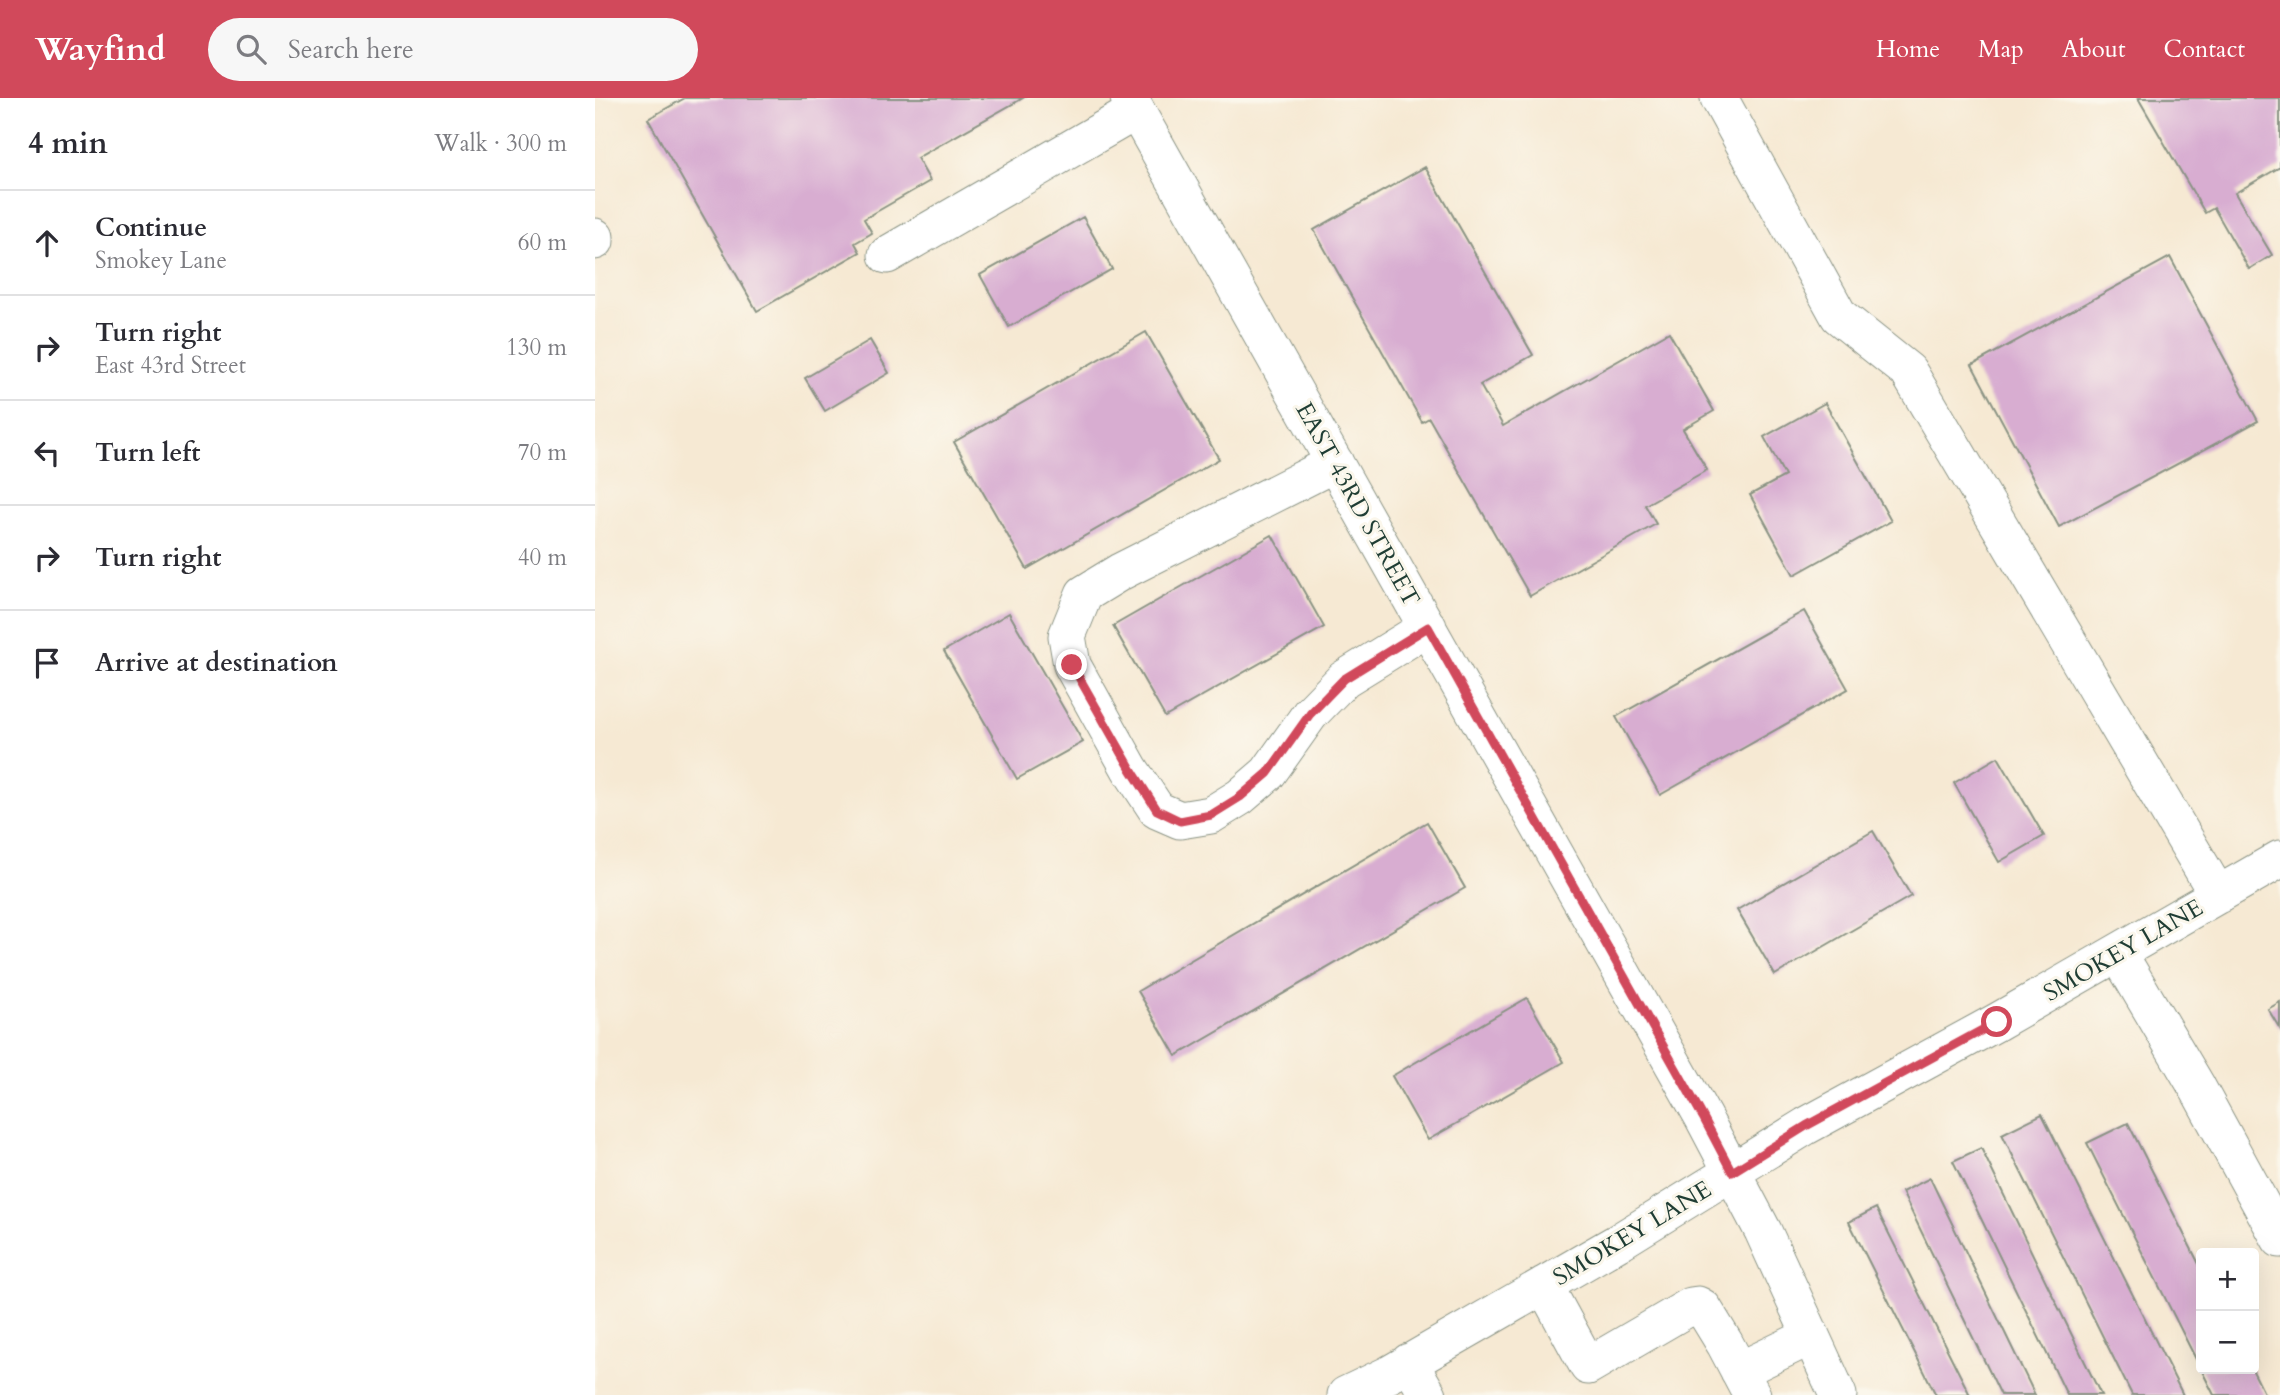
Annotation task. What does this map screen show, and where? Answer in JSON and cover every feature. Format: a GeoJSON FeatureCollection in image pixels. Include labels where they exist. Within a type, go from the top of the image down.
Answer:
{"type":"FeatureCollection","features":[{"type":"Feature","properties":{"kind":"street"},"geometry":{"type":"LineString","coordinates":[[1719,98],[1839,316],[1908,371],[2218,895]]}},
{"type":"Feature","properties":{"kind":"street"},"geometry":{"type":"LineString","coordinates":[[887,256],[1133,104]]}},
{"type":"Feature","properties":{"kind":"street","name":"EAST 43RD STREET"},"geometry":{"type":"LineString","coordinates":[[1133,104],[1703,1117],[1763,1231],[1838,1395]]}},
{"type":"Feature","properties":{"kind":"street"},"geometry":{"type":"LineString","coordinates":[[1335,463],[1121,572],[1084,594],[1067,636],[1072,665],[1078,677],[1157,810],[1180,821],[1211,815],[1240,797],[1268,773],[1310,714],[1344,679],[1428,627]]}},
{"type":"Feature","properties":{"kind":"street","name":"SMOKEY LANE"},"geometry":{"type":"LineString","coordinates":[[1346,1395],[1617,1243],[1806,1126],[1997,1022],[2280,859]]}},
{"type":"Feature","properties":{"kind":"street"},"geometry":{"type":"LineString","coordinates":[[2118,953],[2197,1087],[2280,1239]]}},
{"type":"Feature","properties":{"kind":"street"},"geometry":{"type":"LineString","coordinates":[[1544,1285],[1588,1366],[1685,1309],[1697,1305],[1707,1312],[1745,1383],[1811,1336]]}},
{"type":"Feature","properties":{"kind":"street"},"geometry":{"type":"LineString","coordinates":[[1409,1362],[1428,1395]]}},
{"type":"Feature","properties":{"kind":"building"},"geometry":{"type":"Polygon","coordinates":[[[685,98],[1023,98],[917,158],[930,181],[864,219],[872,233],[855,243],[860,252],[757,311],[648,119],[685,98]]]}},
{"type":"Feature","properties":{"kind":"building"},"geometry":{"type":"Polygon","coordinates":[[[2138,98],[2280,98],[2280,167],[2235,193],[2272,255],[2249,269],[2214,208],[2205,213],[2138,98]]]}},
{"type":"Feature","properties":{"kind":"building"},"geometry":{"type":"Polygon","coordinates":[[[1425,167],[1533,355],[1480,385],[1503,426],[1669,332],[1714,411],[1683,429],[1707,470],[1645,505],[1656,524],[1530,596],[1429,418],[1422,422],[1314,230],[1425,167]]]}},
{"type":"Feature","properties":{"kind":"building"},"geometry":{"type":"Polygon","coordinates":[[[1083,217],[1112,269],[1009,327],[980,275],[1083,217]]]}},
{"type":"Feature","properties":{"kind":"building"},"geometry":{"type":"Polygon","coordinates":[[[2170,257],[2258,421],[2059,527],[1972,365],[2170,257]]]}},
{"type":"Feature","properties":{"kind":"building"},"geometry":{"type":"Polygon","coordinates":[[[1146,332],[1219,459],[1027,569],[954,442],[1146,332]]]}},
{"type":"Feature","properties":{"kind":"building"},"geometry":{"type":"Polygon","coordinates":[[[870,340],[889,373],[825,411],[805,378],[870,340]]]}},
{"type":"Feature","properties":{"kind":"building"},"geometry":{"type":"Polygon","coordinates":[[[1825,403],[1891,521],[1794,575],[1750,495],[1785,476],[1764,437],[1825,403]]]}},
{"type":"Feature","properties":{"kind":"building"},"geometry":{"type":"Polygon","coordinates":[[[1272,535],[1324,627],[1165,717],[1113,626],[1272,535]]]}},
{"type":"Feature","properties":{"kind":"building"},"geometry":{"type":"Polygon","coordinates":[[[1804,611],[1848,689],[1660,795],[1616,717],[1804,611]]]}},
{"type":"Feature","properties":{"kind":"building"},"geometry":{"type":"Polygon","coordinates":[[[1009,613],[1083,742],[1017,779],[944,651],[1009,613]]]}},
{"type":"Feature","properties":{"kind":"building"},"geometry":{"type":"Polygon","coordinates":[[[1998,757],[2044,836],[1999,862],[1954,783],[1998,757]]]}},
{"type":"Feature","properties":{"kind":"building"},"geometry":{"type":"Polygon","coordinates":[[[1427,822],[1465,888],[1176,1056],[1138,991],[1427,822]]]}},
{"type":"Feature","properties":{"kind":"building"},"geometry":{"type":"Polygon","coordinates":[[[1873,831],[1911,896],[1775,975],[1737,910],[1873,831]]]}},
{"type":"Feature","properties":{"kind":"building"},"geometry":{"type":"Polygon","coordinates":[[[1527,998],[1564,1062],[1428,1140],[1392,1076],[1527,998]]]}},
{"type":"Feature","properties":{"kind":"building"},"geometry":{"type":"Polygon","coordinates":[[[2280,1002],[2280,1029],[2268,1009],[2280,1002]]]}},
{"type":"Feature","properties":{"kind":"building"},"geometry":{"type":"Polygon","coordinates":[[[2042,1114],[2183,1395],[2132,1395],[2002,1134],[2042,1114]]]}},
{"type":"Feature","properties":{"kind":"building"},"geometry":{"type":"Polygon","coordinates":[[[2128,1123],[2196,1258],[2196,1359],[2087,1143],[2128,1123]]]}},
{"type":"Feature","properties":{"kind":"building"},"geometry":{"type":"Polygon","coordinates":[[[1981,1148],[2101,1395],[2067,1395],[1953,1161],[1981,1148]]]}},
{"type":"Feature","properties":{"kind":"building"},"geometry":{"type":"Polygon","coordinates":[[[1930,1178],[2035,1395],[2001,1395],[1902,1192],[1930,1178]]]}},
{"type":"Feature","properties":{"kind":"building"},"geometry":{"type":"Polygon","coordinates":[[[1876,1208],[1970,1395],[1936,1395],[1849,1222],[1876,1208]]]}},
{"type":"Feature","properties":{"kind":"building"},"geometry":{"type":"Polygon","coordinates":[[[2203,1374],[2254,1374],[2265,1395],[2214,1395],[2203,1374]]]}},
{"type":"Feature","properties":{"kind":"route"},"geometry":{"type":"LineString","coordinates":[[1072,665],[1157,810],[1180,821],[1211,815],[1240,797],[1268,773],[1310,714],[1344,679],[1428,627],[1732,1172],[1806,1126],[1997,1022]]}}]}
